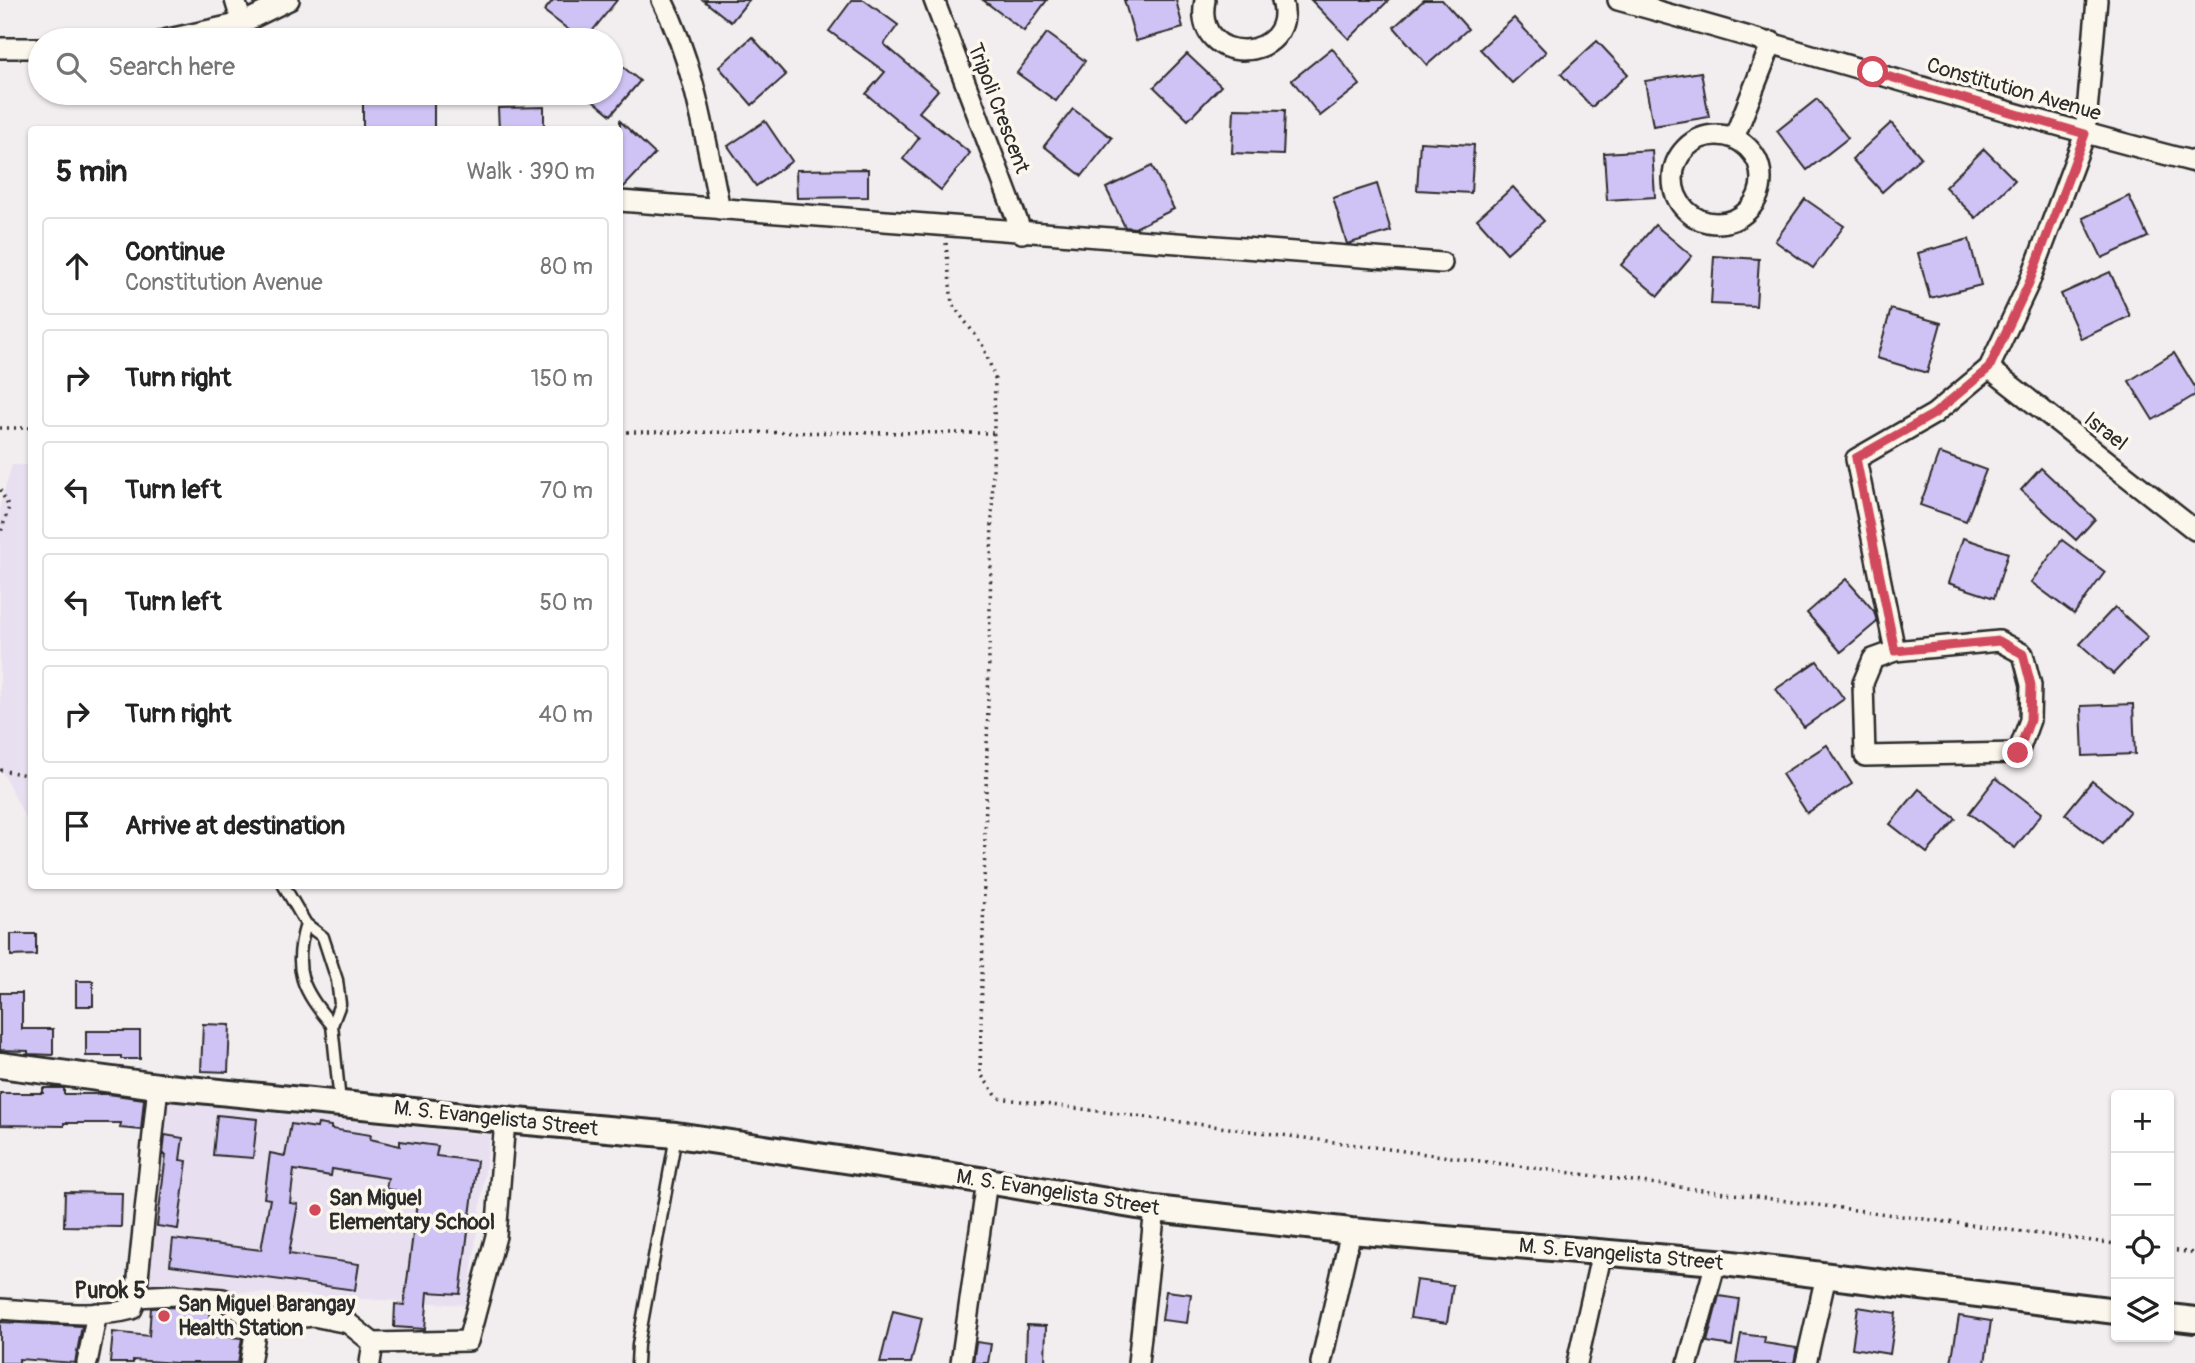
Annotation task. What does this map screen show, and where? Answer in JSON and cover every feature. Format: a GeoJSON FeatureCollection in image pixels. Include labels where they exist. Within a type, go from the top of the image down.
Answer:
{"type":"FeatureCollection","features":[{"type":"Feature","properties":{"kind":"street"},"geometry":{"type":"LineString","coordinates":[[235,0],[242,23]]}},
{"type":"Feature","properties":{"kind":"street"},"geometry":{"type":"LineString","coordinates":[[219,28],[242,23],[289,0]]}},
{"type":"Feature","properties":{"kind":"street"},"geometry":{"type":"LineString","coordinates":[[662,0],[675,26],[691,71],[720,209]]}},
{"type":"Feature","properties":{"kind":"street","name":"Tripoli Crescent"},"geometry":{"type":"LineString","coordinates":[[934,0],[1022,233]]}},
{"type":"Feature","properties":{"kind":"street"},"geometry":{"type":"LineString","coordinates":[[1205,0],[1203,16],[1207,29],[1227,48],[1241,51],[1255,50],[1267,44],[1277,34],[1283,21],[1282,0]]}},
{"type":"Feature","properties":{"kind":"street","name":"Constitution Avenue"},"geometry":{"type":"LineString","coordinates":[[1618,0],[1772,42],[2085,134],[2195,162]]}},
{"type":"Feature","properties":{"kind":"street"},"geometry":{"type":"LineString","coordinates":[[1895,651],[1856,458],[1934,414],[1989,368],[2029,283],[2085,134],[2096,0]]}},
{"type":"Feature","properties":{"kind":"street"},"geometry":{"type":"LineString","coordinates":[[1734,138],[1772,42]]}},
{"type":"Feature","properties":{"kind":"street"},"geometry":{"type":"LineString","coordinates":[[0,48],[28,48]]}},
{"type":"Feature","properties":{"kind":"street"},"geometry":{"type":"LineString","coordinates":[[1709,135],[1734,138],[1747,147],[1756,159],[1761,174],[1756,200],[1734,220],[1719,223],[1698,219],[1685,211],[1676,197],[1672,180],[1678,158],[1685,148],[1709,135]]}},
{"type":"Feature","properties":{"kind":"street"},"geometry":{"type":"LineString","coordinates":[[623,201],[1442,263]]}},
{"type":"Feature","properties":{"kind":"street","name":"Israel"},"geometry":{"type":"LineString","coordinates":[[1989,368],[2195,530]]}},
{"type":"Feature","properties":{"kind":"street"},"geometry":{"type":"LineString","coordinates":[[1999,641],[2023,654],[2031,685],[2030,720],[2018,753],[1865,756],[1863,683],[1873,659],[1895,651],[1999,641]]}},
{"type":"Feature","properties":{"kind":"street","name":"M. S. Evangelista Street"},"geometry":{"type":"LineString","coordinates":[[0,1065],[158,1086],[676,1135],[1155,1209],[1351,1231],[1716,1262],[2111,1310]]}},
{"type":"Feature","properties":{"kind":"street"},"geometry":{"type":"LineString","coordinates":[[0,1309],[118,1313],[132,1309],[136,1297],[158,1086]]}},
{"type":"Feature","properties":{"kind":"street"},"geometry":{"type":"LineString","coordinates":[[136,1297],[174,1295],[223,1299],[257,1322],[313,1316],[348,1322],[372,1353],[468,1341],[496,1236],[505,1120]]}},
{"type":"Feature","properties":{"kind":"street"},"geometry":{"type":"LineString","coordinates":[[961,1363],[987,1181]]}},
{"type":"Feature","properties":{"kind":"street"},"geometry":{"type":"LineString","coordinates":[[1138,1363],[1155,1209]]}},
{"type":"Feature","properties":{"kind":"street"},"geometry":{"type":"LineString","coordinates":[[1321,1363],[1351,1231]]}},
{"type":"Feature","properties":{"kind":"street"},"geometry":{"type":"LineString","coordinates":[[1577,1363],[1602,1252]]}},
{"type":"Feature","properties":{"kind":"street"},"geometry":{"type":"LineString","coordinates":[[1688,1363],[1716,1262]]}},
{"type":"Feature","properties":{"kind":"street"},"geometry":{"type":"LineString","coordinates":[[1806,1363],[1826,1276]]}},
{"type":"Feature","properties":{"kind":"street"},"geometry":{"type":"LineString","coordinates":[[88,1363],[97,1313]]}},
{"type":"Feature","properties":{"kind":"street"},"geometry":{"type":"LineString","coordinates":[[2174,1318],[2195,1320]]}},
{"type":"Feature","properties":{"kind":"street"},"geometry":{"type":"LineString","coordinates":[[250,1363],[257,1322]]}},
{"type":"Feature","properties":{"kind":"lane"},"geometry":{"type":"LineString","coordinates":[[286,889],[306,924],[323,937],[337,980],[340,1004],[332,1026],[340,1102]]}},
{"type":"Feature","properties":{"kind":"lane"},"geometry":{"type":"LineString","coordinates":[[306,924],[299,947],[304,987],[332,1026]]}},
{"type":"Feature","properties":{"kind":"lane"},"geometry":{"type":"LineString","coordinates":[[637,1363],[676,1135]]}},
{"type":"Feature","properties":{"kind":"path"},"geometry":{"type":"LineString","coordinates":[[944,227],[952,304],[982,344],[995,377],[981,1073],[998,1098],[2111,1243]]}},
{"type":"Feature","properties":{"kind":"path"},"geometry":{"type":"LineString","coordinates":[[0,428],[28,428]]}},
{"type":"Feature","properties":{"kind":"path"},"geometry":{"type":"LineString","coordinates":[[623,432],[994,433]]}},
{"type":"Feature","properties":{"kind":"path"},"geometry":{"type":"LineString","coordinates":[[0,490],[9,508],[0,535]]}},
{"type":"Feature","properties":{"kind":"path"},"geometry":{"type":"LineString","coordinates":[[0,770],[28,775]]}},
{"type":"Feature","properties":{"kind":"path"},"geometry":{"type":"LineString","coordinates":[[2174,1251],[2195,1253]]}},
{"type":"Feature","properties":{"kind":"shaded area"},"geometry":{"type":"Polygon","coordinates":[[[12,465],[28,465],[28,823],[0,767],[0,505],[12,465]]]}},
{"type":"Feature","properties":{"kind":"shaded area","name":"San Miguel Elementary School"},"geometry":{"type":"Polygon","coordinates":[[[161,1101],[490,1135],[467,1305],[142,1286],[161,1101]]]}},
{"type":"Feature","properties":{"kind":"building"},"geometry":{"type":"Polygon","coordinates":[[[553,0],[617,0],[595,28],[566,28],[544,11],[553,0]]]}},
{"type":"Feature","properties":{"kind":"building"},"geometry":{"type":"Polygon","coordinates":[[[703,0],[749,0],[731,22],[703,0]]]}},
{"type":"Feature","properties":{"kind":"building"},"geometry":{"type":"Polygon","coordinates":[[[852,0],[864,0],[898,25],[884,44],[938,90],[919,112],[970,153],[941,190],[903,159],[919,138],[866,94],[885,72],[829,31],[852,0]]]}},
{"type":"Feature","properties":{"kind":"building"},"geometry":{"type":"Polygon","coordinates":[[[983,0],[1047,0],[1024,31],[983,0]]]}},
{"type":"Feature","properties":{"kind":"building"},"geometry":{"type":"Polygon","coordinates":[[[1124,0],[1176,0],[1183,28],[1136,41],[1124,0]]]}},
{"type":"Feature","properties":{"kind":"building"},"geometry":{"type":"Polygon","coordinates":[[[1311,0],[1389,0],[1349,39],[1311,0]]]}},
{"type":"Feature","properties":{"kind":"building"},"geometry":{"type":"Polygon","coordinates":[[[1424,0],[1442,0],[1468,29],[1427,65],[1394,27],[1424,0]]]}},
{"type":"Feature","properties":{"kind":"building"},"geometry":{"type":"Polygon","coordinates":[[[1514,18],[1546,52],[1512,83],[1480,49],[1514,18]]]}},
{"type":"Feature","properties":{"kind":"building"},"geometry":{"type":"Polygon","coordinates":[[[1047,33],[1085,61],[1056,101],[1017,73],[1047,33]]]}},
{"type":"Feature","properties":{"kind":"building"},"geometry":{"type":"Polygon","coordinates":[[[752,37],[786,75],[752,105],[719,67],[752,37]]]}},
{"type":"Feature","properties":{"kind":"building"},"geometry":{"type":"Polygon","coordinates":[[[1597,41],[1628,74],[1592,107],[1561,74],[1597,41]]]}},
{"type":"Feature","properties":{"kind":"building"},"geometry":{"type":"Polygon","coordinates":[[[1332,48],[1360,85],[1320,116],[1292,80],[1332,48]]]}},
{"type":"Feature","properties":{"kind":"building"},"geometry":{"type":"Polygon","coordinates":[[[1187,54],[1221,86],[1188,120],[1154,87],[1187,54]]]}},
{"type":"Feature","properties":{"kind":"building"},"geometry":{"type":"Polygon","coordinates":[[[623,67],[640,81],[623,101],[623,67]]]}},
{"type":"Feature","properties":{"kind":"building"},"geometry":{"type":"Polygon","coordinates":[[[1701,72],[1709,117],[1653,126],[1645,81],[1701,72]]]}},
{"type":"Feature","properties":{"kind":"building"},"geometry":{"type":"Polygon","coordinates":[[[1817,99],[1848,138],[1807,170],[1777,131],[1817,99]]]}},
{"type":"Feature","properties":{"kind":"building"},"geometry":{"type":"Polygon","coordinates":[[[363,105],[434,105],[434,126],[363,126],[363,105]]]}},
{"type":"Feature","properties":{"kind":"building"},"geometry":{"type":"Polygon","coordinates":[[[599,105],[620,105],[611,115],[599,105]]]}},
{"type":"Feature","properties":{"kind":"building"},"geometry":{"type":"Polygon","coordinates":[[[544,107],[544,126],[499,126],[498,108],[544,107]]]}},
{"type":"Feature","properties":{"kind":"building"},"geometry":{"type":"Polygon","coordinates":[[[1073,109],[1112,138],[1082,176],[1044,146],[1073,109]]]}},
{"type":"Feature","properties":{"kind":"building"},"geometry":{"type":"Polygon","coordinates":[[[1234,109],[1285,110],[1283,155],[1232,153],[1234,109]]]}},
{"type":"Feature","properties":{"kind":"building"},"geometry":{"type":"Polygon","coordinates":[[[620,121],[655,154],[623,188],[623,126],[620,126],[620,121]]]}},
{"type":"Feature","properties":{"kind":"building"},"geometry":{"type":"Polygon","coordinates":[[[765,121],[792,161],[756,186],[728,146],[765,121]]]}},
{"type":"Feature","properties":{"kind":"building"},"geometry":{"type":"Polygon","coordinates":[[[1891,123],[1921,157],[1882,192],[1852,159],[1891,123]]]}},
{"type":"Feature","properties":{"kind":"building"},"geometry":{"type":"Polygon","coordinates":[[[1420,142],[1474,145],[1471,193],[1417,190],[1420,142]]]}},
{"type":"Feature","properties":{"kind":"building"},"geometry":{"type":"Polygon","coordinates":[[[1984,149],[2015,180],[1976,218],[1945,187],[1984,149]]]}},
{"type":"Feature","properties":{"kind":"building"},"geometry":{"type":"Polygon","coordinates":[[[1652,150],[1655,197],[1607,200],[1604,153],[1652,150]]]}},
{"type":"Feature","properties":{"kind":"building"},"geometry":{"type":"Polygon","coordinates":[[[1152,166],[1174,209],[1135,228],[1125,227],[1106,188],[1152,166]]]}},
{"type":"Feature","properties":{"kind":"building"},"geometry":{"type":"Polygon","coordinates":[[[868,169],[868,197],[797,198],[796,170],[868,169]]]}},
{"type":"Feature","properties":{"kind":"building"},"geometry":{"type":"Polygon","coordinates":[[[1377,184],[1391,231],[1347,244],[1333,198],[1377,184]]]}},
{"type":"Feature","properties":{"kind":"building"},"geometry":{"type":"Polygon","coordinates":[[[1513,187],[1544,221],[1507,253],[1477,219],[1513,187]]]}},
{"type":"Feature","properties":{"kind":"building"},"geometry":{"type":"Polygon","coordinates":[[[2129,196],[2148,237],[2102,258],[2083,218],[2129,196]]]}},
{"type":"Feature","properties":{"kind":"building"},"geometry":{"type":"Polygon","coordinates":[[[1805,199],[1844,226],[1813,268],[1775,241],[1805,199]]]}},
{"type":"Feature","properties":{"kind":"building"},"geometry":{"type":"Polygon","coordinates":[[[1655,225],[1692,256],[1658,296],[1621,265],[1655,225]]]}},
{"type":"Feature","properties":{"kind":"building"},"geometry":{"type":"Polygon","coordinates":[[[1969,239],[1981,285],[1930,298],[1918,253],[1969,239]]]}},
{"type":"Feature","properties":{"kind":"building"},"geometry":{"type":"Polygon","coordinates":[[[1714,256],[1759,259],[1756,306],[1711,304],[1714,256]]]}},
{"type":"Feature","properties":{"kind":"building"},"geometry":{"type":"Polygon","coordinates":[[[2110,272],[2130,316],[2081,339],[2061,294],[2110,272]]]}},
{"type":"Feature","properties":{"kind":"building"},"geometry":{"type":"Polygon","coordinates":[[[1891,309],[1941,323],[1927,373],[1877,358],[1891,309]]]}},
{"type":"Feature","properties":{"kind":"building"},"geometry":{"type":"Polygon","coordinates":[[[2174,353],[2195,387],[2195,395],[2153,420],[2129,381],[2174,353]]]}},
{"type":"Feature","properties":{"kind":"building"},"geometry":{"type":"Polygon","coordinates":[[[1939,453],[1986,470],[1966,521],[1920,505],[1939,453]]]}},
{"type":"Feature","properties":{"kind":"building"},"geometry":{"type":"Polygon","coordinates":[[[2041,468],[2095,519],[2076,540],[2021,490],[2041,468]]]}},
{"type":"Feature","properties":{"kind":"building"},"geometry":{"type":"Polygon","coordinates":[[[1963,538],[2008,553],[1994,598],[1948,583],[1963,538]]]}},
{"type":"Feature","properties":{"kind":"building"},"geometry":{"type":"Polygon","coordinates":[[[2062,540],[2105,572],[2074,614],[2031,582],[2062,540]]]}},
{"type":"Feature","properties":{"kind":"building"},"geometry":{"type":"Polygon","coordinates":[[[1846,579],[1874,611],[1877,622],[1841,652],[1807,613],[1846,579]]]}},
{"type":"Feature","properties":{"kind":"building"},"geometry":{"type":"Polygon","coordinates":[[[2115,607],[2148,637],[2113,674],[2080,644],[2115,607]]]}},
{"type":"Feature","properties":{"kind":"building"},"geometry":{"type":"Polygon","coordinates":[[[1817,661],[1844,699],[1804,727],[1776,689],[1817,661]]]}},
{"type":"Feature","properties":{"kind":"building"},"geometry":{"type":"Polygon","coordinates":[[[2133,704],[2135,754],[2083,756],[2081,706],[2133,704]]]}},
{"type":"Feature","properties":{"kind":"building"},"geometry":{"type":"Polygon","coordinates":[[[1827,745],[1852,784],[1807,813],[1782,774],[1827,745]]]}},
{"type":"Feature","properties":{"kind":"building"},"geometry":{"type":"Polygon","coordinates":[[[1996,778],[2042,813],[2015,848],[1969,813],[1996,778]]]}},
{"type":"Feature","properties":{"kind":"building"},"geometry":{"type":"Polygon","coordinates":[[[2092,781],[2130,811],[2103,844],[2065,814],[2092,781]]]}},
{"type":"Feature","properties":{"kind":"building"},"geometry":{"type":"Polygon","coordinates":[[[1919,789],[1956,819],[1927,853],[1890,824],[1919,789]]]}},
{"type":"Feature","properties":{"kind":"building"},"geometry":{"type":"Polygon","coordinates":[[[11,934],[36,934],[36,955],[11,956],[11,934]]]}},
{"type":"Feature","properties":{"kind":"building"},"geometry":{"type":"Polygon","coordinates":[[[76,981],[93,981],[93,1006],[76,1006],[76,981]]]}},
{"type":"Feature","properties":{"kind":"building"},"geometry":{"type":"Polygon","coordinates":[[[0,993],[22,993],[22,1029],[53,1029],[53,1055],[0,1050],[0,993]]]}},
{"type":"Feature","properties":{"kind":"building"},"geometry":{"type":"Polygon","coordinates":[[[203,1024],[230,1025],[228,1072],[201,1071],[203,1024]]]}},
{"type":"Feature","properties":{"kind":"building"},"geometry":{"type":"Polygon","coordinates":[[[86,1031],[140,1031],[140,1059],[86,1056],[86,1031]]]}},
{"type":"Feature","properties":{"kind":"building"},"geometry":{"type":"Polygon","coordinates":[[[43,1088],[64,1088],[64,1094],[108,1094],[144,1099],[141,1130],[120,1128],[121,1123],[0,1125],[0,1093],[43,1093],[43,1088]]]}},
{"type":"Feature","properties":{"kind":"building"},"geometry":{"type":"Polygon","coordinates":[[[217,1115],[257,1119],[253,1158],[213,1155],[217,1115]]]}},
{"type":"Feature","properties":{"kind":"building"},"geometry":{"type":"Polygon","coordinates":[[[291,1124],[317,1128],[318,1124],[331,1126],[331,1129],[371,1135],[370,1139],[400,1146],[400,1141],[438,1146],[436,1156],[477,1161],[460,1294],[428,1292],[425,1329],[394,1327],[395,1304],[404,1305],[418,1194],[386,1189],[388,1178],[332,1169],[331,1176],[294,1170],[290,1203],[298,1204],[289,1254],[359,1264],[355,1290],[170,1265],[173,1239],[261,1250],[270,1199],[264,1198],[270,1153],[285,1156],[291,1124]]]}},
{"type":"Feature","properties":{"kind":"building"},"geometry":{"type":"Polygon","coordinates":[[[165,1135],[183,1138],[180,1160],[187,1161],[178,1229],[157,1226],[166,1155],[163,1155],[165,1135]]]}},
{"type":"Feature","properties":{"kind":"building"},"geometry":{"type":"Polygon","coordinates":[[[65,1192],[122,1193],[121,1227],[64,1226],[65,1192]]]}},
{"type":"Feature","properties":{"kind":"building"},"geometry":{"type":"Polygon","coordinates":[[[1416,1280],[1453,1285],[1447,1323],[1410,1318],[1416,1280]]]}},
{"type":"Feature","properties":{"kind":"building"},"geometry":{"type":"Polygon","coordinates":[[[1166,1291],[1191,1294],[1187,1323],[1162,1320],[1166,1291]]]}},
{"type":"Feature","properties":{"kind":"building"},"geometry":{"type":"Polygon","coordinates":[[[1719,1296],[1739,1299],[1732,1346],[1707,1342],[1719,1296]]]}},
{"type":"Feature","properties":{"kind":"building"},"geometry":{"type":"Polygon","coordinates":[[[1858,1307],[1896,1313],[1890,1354],[1852,1348],[1858,1307]]]}},
{"type":"Feature","properties":{"kind":"building"},"geometry":{"type":"Polygon","coordinates":[[[151,1308],[210,1310],[208,1335],[242,1338],[238,1363],[133,1360],[133,1363],[110,1363],[113,1332],[149,1336],[151,1308]]]}},
{"type":"Feature","properties":{"kind":"building"},"geometry":{"type":"Polygon","coordinates":[[[893,1311],[922,1318],[911,1363],[880,1363],[893,1311]]]}},
{"type":"Feature","properties":{"kind":"building"},"geometry":{"type":"Polygon","coordinates":[[[1959,1316],[1991,1321],[1985,1363],[1951,1363],[1959,1316]]]}},
{"type":"Feature","properties":{"kind":"building"},"geometry":{"type":"Polygon","coordinates":[[[0,1322],[82,1326],[75,1363],[19,1359],[19,1363],[0,1363],[0,1322]]]}},
{"type":"Feature","properties":{"kind":"building"},"geometry":{"type":"Polygon","coordinates":[[[1027,1325],[1046,1326],[1045,1363],[1026,1363],[1027,1325]]]}},
{"type":"Feature","properties":{"kind":"building"},"geometry":{"type":"Polygon","coordinates":[[[1741,1334],[1765,1337],[1764,1343],[1797,1348],[1794,1363],[1736,1363],[1741,1334]]]}},
{"type":"Feature","properties":{"kind":"building"},"geometry":{"type":"Polygon","coordinates":[[[976,1342],[991,1344],[988,1363],[973,1363],[976,1342]]]}},
{"type":"Feature","properties":{"kind":"place","name":"San Miguel Elementary School"},"geometry":{"type":"Point","coordinates":[315,1210]}},
{"type":"Feature","properties":{"kind":"place","name":"San Miguel Barangay Health Station"},"geometry":{"type":"Point","coordinates":[164,1316]}},
{"type":"Feature","properties":{"kind":"district","name":"Purok 5"},"geometry":{"type":"Point","coordinates":[110,1290]}},
{"type":"Feature","properties":{"kind":"route"},"geometry":{"type":"LineString","coordinates":[[1873,72],[2085,134],[2029,283],[1989,368],[1934,414],[1856,458],[1895,651],[1999,641],[2023,654],[2031,685],[2030,720],[2018,753]]}}]}
